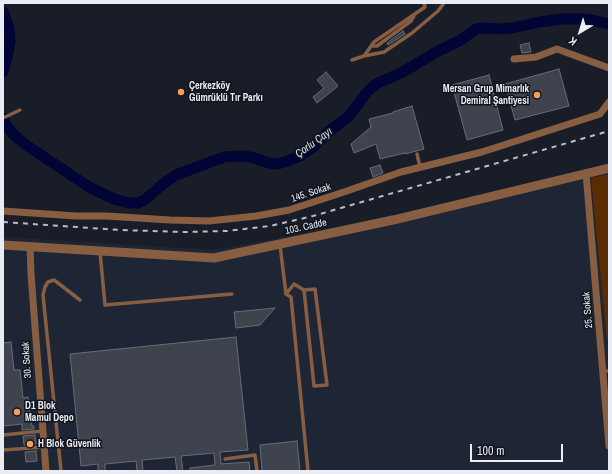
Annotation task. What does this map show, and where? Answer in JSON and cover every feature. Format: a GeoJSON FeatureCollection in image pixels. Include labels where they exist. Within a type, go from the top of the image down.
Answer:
{"type":"FeatureCollection","features":[{"type":"Feature","properties":{"kind":"street"},"geometry":{"type":"LineString","coordinates":[[514,59],[536,56],[557,49],[609,68]]}},
{"type":"Feature","properties":{"kind":"street","name":"145. Sokak"},"geometry":{"type":"LineString","coordinates":[[3,211],[76,216],[209,221],[256,216],[289,210],[401,172],[482,152],[600,114],[609,102]]}},
{"type":"Feature","properties":{"kind":"street","name":"103. Cadde"},"geometry":{"type":"LineString","coordinates":[[3,245],[214,258],[393,220],[609,168]]}},
{"type":"Feature","properties":{"kind":"street","name":"25. Sokak"},"geometry":{"type":"LineString","coordinates":[[586,173],[601,351],[606,371],[609,446]]}},
{"type":"Feature","properties":{"kind":"street","name":"30. Sokak"},"geometry":{"type":"LineString","coordinates":[[30,246],[30,274],[46,471]]}},
{"type":"Feature","properties":{"kind":"street"},"geometry":{"type":"LineString","coordinates":[[601,351],[609,350]]}},
{"type":"Feature","properties":{"kind":"lane"},"geometry":{"type":"LineString","coordinates":[[364,56],[374,42],[425,7],[424,3]]}},
{"type":"Feature","properties":{"kind":"lane"},"geometry":{"type":"LineString","coordinates":[[352,60],[384,52],[412,33],[438,11],[444,3]]}},
{"type":"Feature","properties":{"kind":"lane"},"geometry":{"type":"LineString","coordinates":[[3,118],[20,110]]}},
{"type":"Feature","properties":{"kind":"lane"},"geometry":{"type":"LineString","coordinates":[[417,154],[420,168]]}},
{"type":"Feature","properties":{"kind":"lane"},"geometry":{"type":"LineString","coordinates":[[280,244],[286,294]]}},
{"type":"Feature","properties":{"kind":"lane"},"geometry":{"type":"LineString","coordinates":[[100,251],[105,305],[232,294]]}},
{"type":"Feature","properties":{"kind":"lane"},"geometry":{"type":"LineString","coordinates":[[61,471],[43,295],[45,287],[48,282],[54,280],[80,300]]}},
{"type":"Feature","properties":{"kind":"lane"},"geometry":{"type":"LineString","coordinates":[[286,294],[294,284],[304,290],[315,289],[328,386],[314,386],[304,290]]}},
{"type":"Feature","properties":{"kind":"lane"},"geometry":{"type":"LineString","coordinates":[[286,294],[291,297],[308,471]]}},
{"type":"Feature","properties":{"kind":"lane"},"geometry":{"type":"LineString","coordinates":[[3,435],[43,431]]}},
{"type":"Feature","properties":{"kind":"lane"},"geometry":{"type":"LineString","coordinates":[[3,450],[44,446]]}},
{"type":"Feature","properties":{"kind":"lane"},"geometry":{"type":"LineString","coordinates":[[225,459],[255,455],[257,471]]}},
{"type":"Feature","properties":{"kind":"shaded area"},"geometry":{"type":"Polygon","coordinates":[[[609,169],[609,471],[3,471],[3,237],[214,250],[307,233],[609,169]]]}},
{"type":"Feature","properties":{"kind":"shaded area"},"geometry":{"type":"Polygon","coordinates":[[[609,174],[609,340],[607,340],[591,178],[609,174]]]}},
{"type":"Feature","properties":{"kind":"building"},"geometry":{"type":"Polygon","coordinates":[[[403,31],[405,34],[388,45],[387,43],[403,31]]]}},
{"type":"Feature","properties":{"kind":"building"},"geometry":{"type":"Polygon","coordinates":[[[529,43],[531,52],[522,53],[520,45],[529,43]]]}},
{"type":"Feature","properties":{"kind":"building","name":"Mersan Grup Mimarlık Demiral Şantiyesi"},"geometry":{"type":"Polygon","coordinates":[[[559,69],[569,106],[515,120],[505,84],[559,69]]]}},
{"type":"Feature","properties":{"kind":"building"},"geometry":{"type":"Polygon","coordinates":[[[326,72],[338,86],[317,103],[313,97],[324,88],[317,80],[326,72]]]}},
{"type":"Feature","properties":{"kind":"building"},"geometry":{"type":"Polygon","coordinates":[[[489,75],[503,130],[467,140],[452,85],[489,75]]]}},
{"type":"Feature","properties":{"kind":"building"},"geometry":{"type":"Polygon","coordinates":[[[412,106],[424,149],[380,159],[376,144],[354,153],[351,144],[371,127],[369,119],[393,113],[412,106]]]}},
{"type":"Feature","properties":{"kind":"building"},"geometry":{"type":"Polygon","coordinates":[[[380,165],[383,173],[373,177],[370,168],[380,165]]]}},
{"type":"Feature","properties":{"kind":"building"},"geometry":{"type":"Polygon","coordinates":[[[275,308],[260,325],[236,328],[234,312],[275,308]]]}},
{"type":"Feature","properties":{"kind":"building"},"geometry":{"type":"Polygon","coordinates":[[[236,337],[248,450],[220,452],[221,464],[249,462],[250,471],[190,471],[190,468],[215,465],[214,453],[181,456],[183,471],[177,471],[175,457],[142,460],[143,471],[137,471],[136,461],[105,464],[105,471],[98,471],[98,464],[81,466],[70,354],[236,337]]]}},
{"type":"Feature","properties":{"kind":"building"},"geometry":{"type":"Polygon","coordinates":[[[11,342],[14,370],[20,370],[23,398],[28,397],[32,426],[34,426],[34,429],[22,430],[22,424],[3,426],[3,343],[11,342]]]}},
{"type":"Feature","properties":{"kind":"building"},"geometry":{"type":"Polygon","coordinates":[[[35,435],[36,444],[24,445],[23,436],[35,435]]]}},
{"type":"Feature","properties":{"kind":"building"},"geometry":{"type":"Polygon","coordinates":[[[297,441],[300,471],[262,471],[260,445],[297,441]]]}},
{"type":"Feature","properties":{"kind":"building"},"geometry":{"type":"Polygon","coordinates":[[[36,451],[37,461],[26,462],[25,452],[36,451]]]}},
{"type":"Feature","properties":{"kind":"waterway","name":"Çorlu Çayı"},"geometry":{"type":"LineString","coordinates":[[3,12],[9,27],[10,41],[3,72]]}},
{"type":"Feature","properties":{"kind":"waterway","name":"Çorlu Çayı"},"geometry":{"type":"LineString","coordinates":[[3,118],[13,134],[26,145],[89,187],[114,199],[129,203],[138,203],[146,199],[176,175],[225,157],[251,157],[277,164],[300,156],[312,148],[328,132],[348,117],[367,92],[376,84],[403,72],[438,51],[459,41],[476,29],[512,28],[562,19],[588,19],[609,24]]}},
{"type":"Feature","properties":{"kind":"railway"},"geometry":{"type":"LineString","coordinates":[[3,222],[120,230],[184,232],[227,231],[270,226],[313,216],[609,131]]}},
{"type":"Feature","properties":{"kind":"place","name":"Çerkezköy Gümrüklü Tır Parkı"},"geometry":{"type":"Point","coordinates":[181,92]}},
{"type":"Feature","properties":{"kind":"place","name":"Mersan Grup Mimarlık Demiral Şantiyesi"},"geometry":{"type":"Point","coordinates":[537,95]}},
{"type":"Feature","properties":{"kind":"place","name":"D1 Blok Mamul Depo"},"geometry":{"type":"Point","coordinates":[17,412]}},
{"type":"Feature","properties":{"kind":"place","name":"H Blok Güvenlik"},"geometry":{"type":"Point","coordinates":[30,444]}}]}
